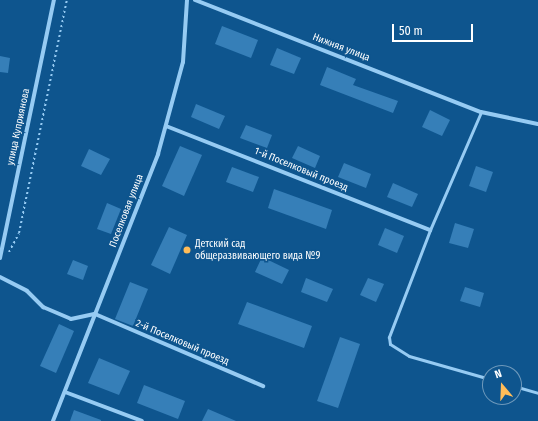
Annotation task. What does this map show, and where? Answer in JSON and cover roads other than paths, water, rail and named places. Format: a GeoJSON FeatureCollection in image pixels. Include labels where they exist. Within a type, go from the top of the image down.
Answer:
{"type":"FeatureCollection","features":[{"type":"Feature","properties":{"kind":"street","name":"улица Куприянова"},"geometry":{"type":"LineString","coordinates":[[0,258],[54,0]]}},
{"type":"Feature","properties":{"kind":"street","name":"Поселковая улица"},"geometry":{"type":"LineString","coordinates":[[53,421],[158,154],[183,62],[187,0]]}},
{"type":"Feature","properties":{"kind":"street","name":"Нижняя улица"},"geometry":{"type":"LineString","coordinates":[[195,0],[481,112],[538,124]]}},
{"type":"Feature","properties":{"kind":"street","name":"1-й Поселковый проезд"},"geometry":{"type":"LineString","coordinates":[[166,126],[430,230]]}},
{"type":"Feature","properties":{"kind":"street"},"geometry":{"type":"LineString","coordinates":[[0,277],[27,291],[43,307],[71,319],[95,314]]}},
{"type":"Feature","properties":{"kind":"street","name":"2-й Поселковый проезд"},"geometry":{"type":"LineString","coordinates":[[95,314],[263,386]]}},
{"type":"Feature","properties":{"kind":"street"},"geometry":{"type":"LineString","coordinates":[[65,392],[142,421]]}},
{"type":"Feature","properties":{"kind":"lane"},"geometry":{"type":"LineString","coordinates":[[481,112],[430,230],[389,337],[390,344],[409,356],[482,377]]}},
{"type":"Feature","properties":{"kind":"lane"},"geometry":{"type":"LineString","coordinates":[[522,388],[538,393]]}},
{"type":"Feature","properties":{"kind":"place","name":"Детский сад общеразвивающего вида №9"},"geometry":{"type":"Point","coordinates":[187,250]}}]}
